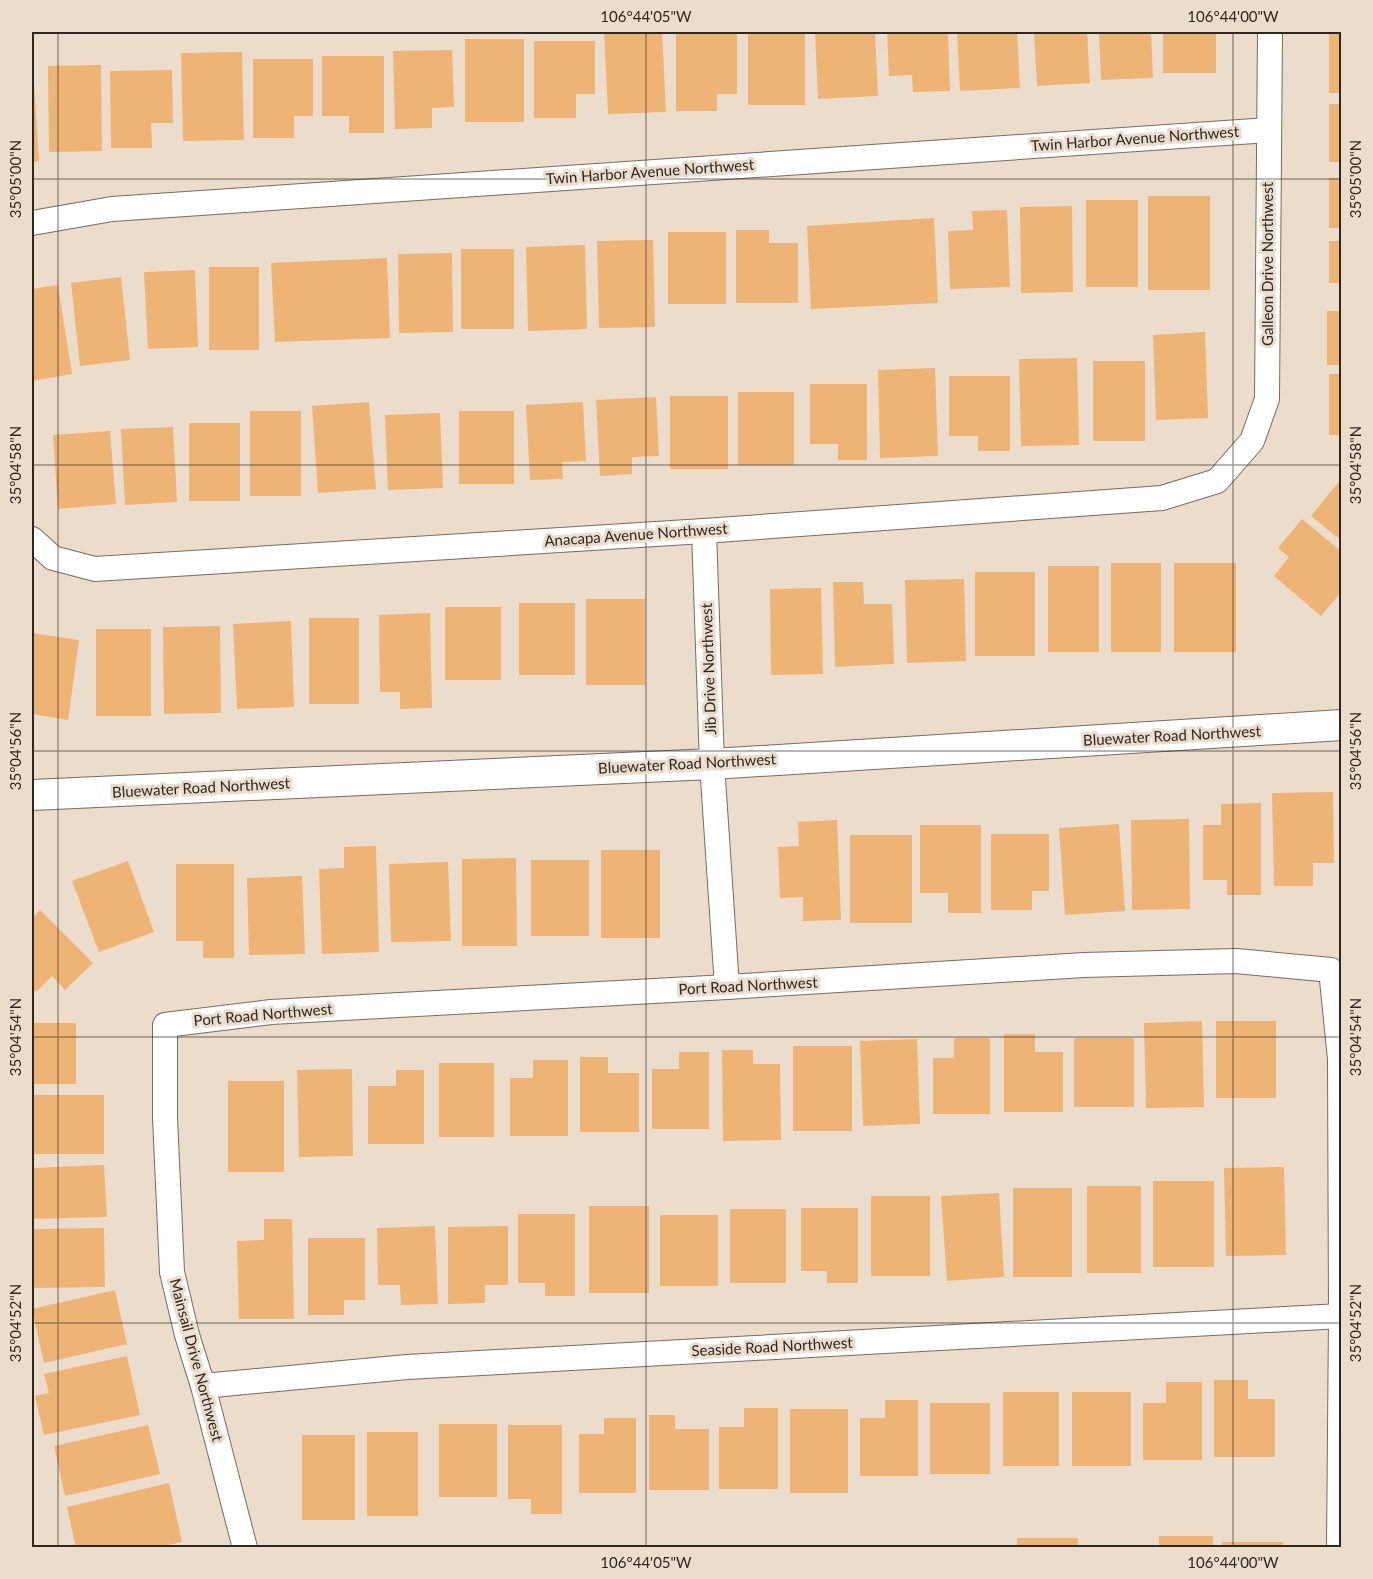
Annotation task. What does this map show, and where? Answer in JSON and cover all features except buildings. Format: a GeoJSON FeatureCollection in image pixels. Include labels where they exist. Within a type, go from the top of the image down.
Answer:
{"type":"FeatureCollection","features":[{"type":"Feature","properties":{"kind":"street","name":"Galleon Drive Northwest"},"geometry":{"type":"LineString","coordinates":[[1217,481],[1252,441],[1267,399],[1270,32]]}},
{"type":"Feature","properties":{"kind":"street","name":"Twin Harbor Avenue Northwest"},"geometry":{"type":"LineString","coordinates":[[32,223],[124,208],[1269,130]]}},
{"type":"Feature","properties":{"kind":"street","name":"Anacapa Avenue Northwest"},"geometry":{"type":"LineString","coordinates":[[32,539],[53,558],[95,569],[704,531],[1162,498],[1217,481]]}},
{"type":"Feature","properties":{"kind":"street","name":"Jib Drive Northwest"},"geometry":{"type":"LineString","coordinates":[[704,531],[712,764],[727,987]]}},
{"type":"Feature","properties":{"kind":"street","name":"Bluewater Road Northwest"},"geometry":{"type":"LineString","coordinates":[[32,795],[712,764],[1341,726]]}},
{"type":"Feature","properties":{"kind":"street","name":"Port Road Northwest"},"geometry":{"type":"LineString","coordinates":[[165,1025],[271,1012],[1084,965],[1236,961],[1331,970],[1340,1059],[1341,1316]]}},
{"type":"Feature","properties":{"kind":"street","name":"Mainsail Drive Northwest"},"geometry":{"type":"LineString","coordinates":[[165,1025],[165,1118],[172,1272],[245,1548]]}},
{"type":"Feature","properties":{"kind":"street","name":"Seaside Road Northwest"},"geometry":{"type":"LineString","coordinates":[[203,1386],[407,1367],[1341,1316]]}},
{"type":"Feature","properties":{"kind":"street"},"geometry":{"type":"LineString","coordinates":[[1339,1548],[1341,1316]]}}]}
